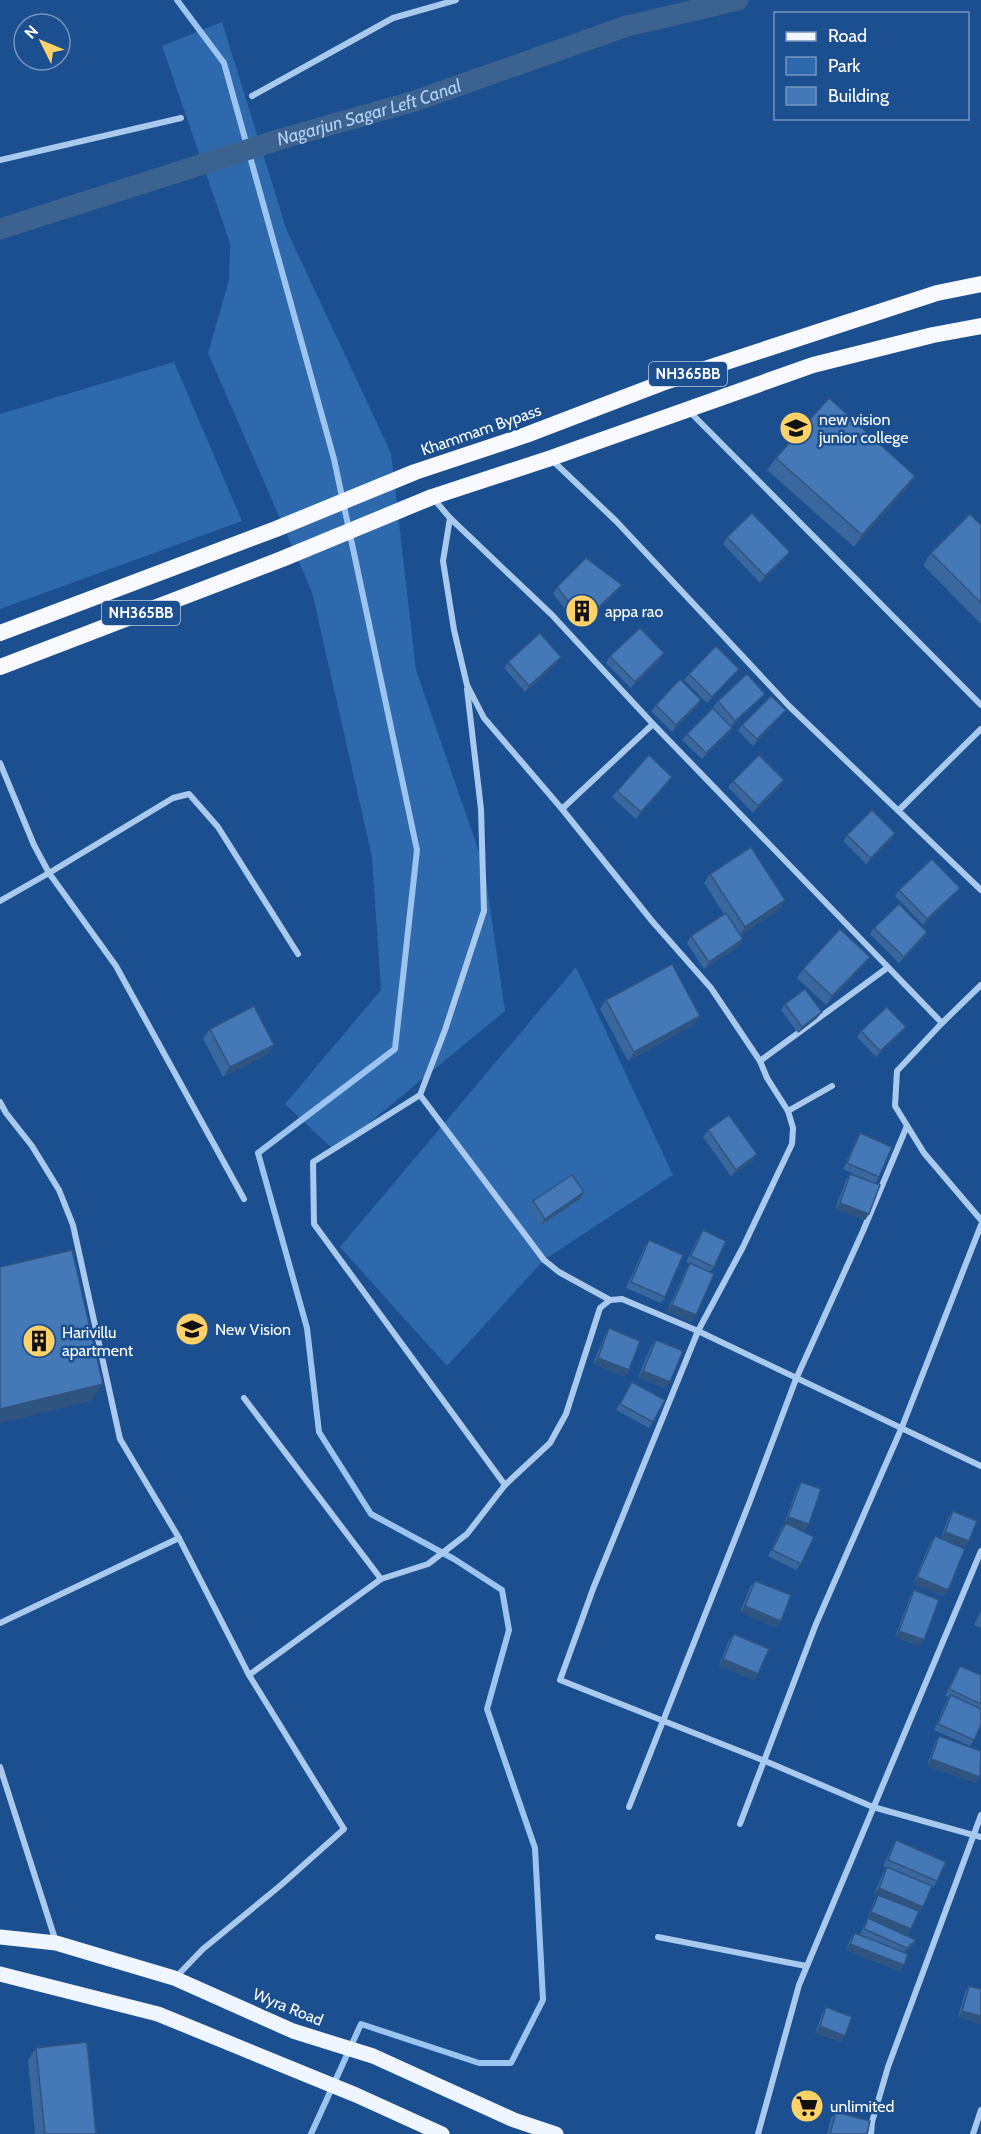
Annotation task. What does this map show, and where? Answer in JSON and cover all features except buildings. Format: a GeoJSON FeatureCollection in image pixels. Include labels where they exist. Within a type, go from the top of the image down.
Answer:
{"type":"FeatureCollection","features":[{"type":"Feature","properties":{"kind":"highway","name":"Khammam Bypass"},"geometry":{"type":"LineString","coordinates":[[0,633],[276,529],[400,478],[526,435],[662,383],[937,293],[981,284]]}},
{"type":"Feature","properties":{"kind":"highway","name":"NH365BB"},"geometry":{"type":"LineString","coordinates":[[0,667],[282,559],[432,497],[551,458],[813,365],[933,335],[981,326]]}},
{"type":"Feature","properties":{"kind":"main road","name":"Wyra Road"},"geometry":{"type":"LineString","coordinates":[[0,1937],[56,1942],[174,1978],[293,2031],[373,2056],[514,2120],[556,2134]]}},
{"type":"Feature","properties":{"kind":"main road"},"geometry":{"type":"LineString","coordinates":[[0,1974],[158,2014],[356,2095],[442,2134]]}},
{"type":"Feature","properties":{"kind":"street"},"geometry":{"type":"LineString","coordinates":[[252,96],[393,18],[456,0]]}},
{"type":"Feature","properties":{"kind":"street"},"geometry":{"type":"LineString","coordinates":[[0,160],[181,118]]}},
{"type":"Feature","properties":{"kind":"street"},"geometry":{"type":"LineString","coordinates":[[688,410],[981,705]]}},
{"type":"Feature","properties":{"kind":"street"},"geometry":{"type":"LineString","coordinates":[[551,458],[616,521],[789,706],[981,890]]}},
{"type":"Feature","properties":{"kind":"street"},"geometry":{"type":"LineString","coordinates":[[432,497],[450,518],[552,615],[653,724],[822,896],[887,968],[942,1023]]}},
{"type":"Feature","properties":{"kind":"street"},"geometry":{"type":"LineString","coordinates":[[450,518],[442,561],[454,630],[467,685],[481,809],[484,911],[445,1030],[420,1095],[313,1162],[314,1224],[505,1485]]}},
{"type":"Feature","properties":{"kind":"street"},"geometry":{"type":"LineString","coordinates":[[467,685],[484,717],[652,921],[711,988],[760,1061],[767,1078],[788,1111],[794,1128],[792,1144],[743,1247],[698,1331],[592,1588],[560,1680],[765,1761],[873,1807],[978,1836]]}},
{"type":"Feature","properties":{"kind":"street"},"geometry":{"type":"LineString","coordinates":[[562,809],[653,724]]}},
{"type":"Feature","properties":{"kind":"street"},"geometry":{"type":"LineString","coordinates":[[899,810],[981,729]]}},
{"type":"Feature","properties":{"kind":"street"},"geometry":{"type":"LineString","coordinates":[[0,763],[34,844],[49,873],[116,966],[244,1199]]}},
{"type":"Feature","properties":{"kind":"street"},"geometry":{"type":"LineString","coordinates":[[0,901],[173,798],[189,794],[218,827],[298,954]]}},
{"type":"Feature","properties":{"kind":"street"},"geometry":{"type":"LineString","coordinates":[[760,1061],[887,968]]}},
{"type":"Feature","properties":{"kind":"street"},"geometry":{"type":"LineString","coordinates":[[981,985],[897,1071],[895,1106],[924,1153],[981,1220]]}},
{"type":"Feature","properties":{"kind":"street"},"geometry":{"type":"LineString","coordinates":[[788,1111],[832,1086]]}},
{"type":"Feature","properties":{"kind":"street"},"geometry":{"type":"LineString","coordinates":[[420,1095],[544,1260],[559,1272],[610,1300],[622,1299],[698,1331],[981,1466]]}},
{"type":"Feature","properties":{"kind":"street"},"geometry":{"type":"LineString","coordinates":[[0,1102],[32,1146],[59,1190],[72,1225],[120,1439],[179,1538],[249,1675],[344,1829],[202,1950],[174,1978]]}},
{"type":"Feature","properties":{"kind":"street"},"geometry":{"type":"LineString","coordinates":[[629,1807],[750,1502],[796,1379],[864,1231],[907,1126]]}},
{"type":"Feature","properties":{"kind":"street"},"geometry":{"type":"LineString","coordinates":[[740,1824],[816,1624],[902,1427],[981,1225]]}},
{"type":"Feature","properties":{"kind":"street"},"geometry":{"type":"LineString","coordinates":[[249,1675],[381,1578],[428,1564],[467,1534],[505,1485],[550,1443],[566,1414],[600,1308],[610,1300]]}},
{"type":"Feature","properties":{"kind":"street"},"geometry":{"type":"LineString","coordinates":[[244,1398],[381,1578]]}},
{"type":"Feature","properties":{"kind":"street"},"geometry":{"type":"LineString","coordinates":[[0,1623],[179,1538]]}},
{"type":"Feature","properties":{"kind":"street"},"geometry":{"type":"LineString","coordinates":[[758,2134],[806,1966],[981,1551]]}},
{"type":"Feature","properties":{"kind":"street"},"geometry":{"type":"LineString","coordinates":[[0,1767],[56,1942]]}},
{"type":"Feature","properties":{"kind":"street"},"geometry":{"type":"LineString","coordinates":[[871,2134],[872,2122],[888,2067],[978,1836],[981,1815]]}},
{"type":"Feature","properties":{"kind":"street"},"geometry":{"type":"LineString","coordinates":[[658,1937],[806,1966]]}},
{"type":"Feature","properties":{"kind":"street"},"geometry":{"type":"LineString","coordinates":[[973,2134],[981,2110]]}},
{"type":"Feature","properties":{"kind":"green space"},"geometry":{"type":"Polygon","coordinates":[[[222,22],[287,231],[391,453],[416,670],[484,866],[505,1011],[335,1151],[285,1104],[381,990],[372,857],[312,592],[208,353],[229,280],[230,243],[162,46],[222,22]]]}},
{"type":"Feature","properties":{"kind":"green space"},"geometry":{"type":"Polygon","coordinates":[[[174,362],[242,521],[0,609],[0,414],[174,362]]]}},
{"type":"Feature","properties":{"kind":"green space"},"geometry":{"type":"Polygon","coordinates":[[[576,967],[673,1175],[544,1260],[447,1366],[340,1247],[576,967]]]}},
{"type":"Feature","properties":{"kind":"waterway"},"geometry":{"type":"LineString","coordinates":[[177,0],[224,63],[334,459],[417,850],[395,1049],[258,1153],[307,1328],[319,1432],[371,1514],[454,1559],[502,1590],[509,1630],[487,1709],[535,1848],[543,2000],[511,2063],[479,2063],[361,2024],[311,2134]]}},
{"type":"Feature","properties":{"kind":"waterway","name":"Nagarjun Sagar Left Canal"},"geometry":{"type":"LineString","coordinates":[[0,229],[281,139],[415,101],[627,26],[738,0]]}},
{"type":"Feature","properties":{"kind":"place","name":"new vision junior college"},"geometry":{"type":"Point","coordinates":[796,428]}},
{"type":"Feature","properties":{"kind":"place","name":"appa rao"},"geometry":{"type":"Point","coordinates":[582,611]}},
{"type":"Feature","properties":{"kind":"place","name":"New Vision"},"geometry":{"type":"Point","coordinates":[192,1329]}},
{"type":"Feature","properties":{"kind":"place","name":"Harivillu apartment"},"geometry":{"type":"Point","coordinates":[39,1341]}},
{"type":"Feature","properties":{"kind":"place","name":"unlimited"},"geometry":{"type":"Point","coordinates":[807,2106]}}]}
